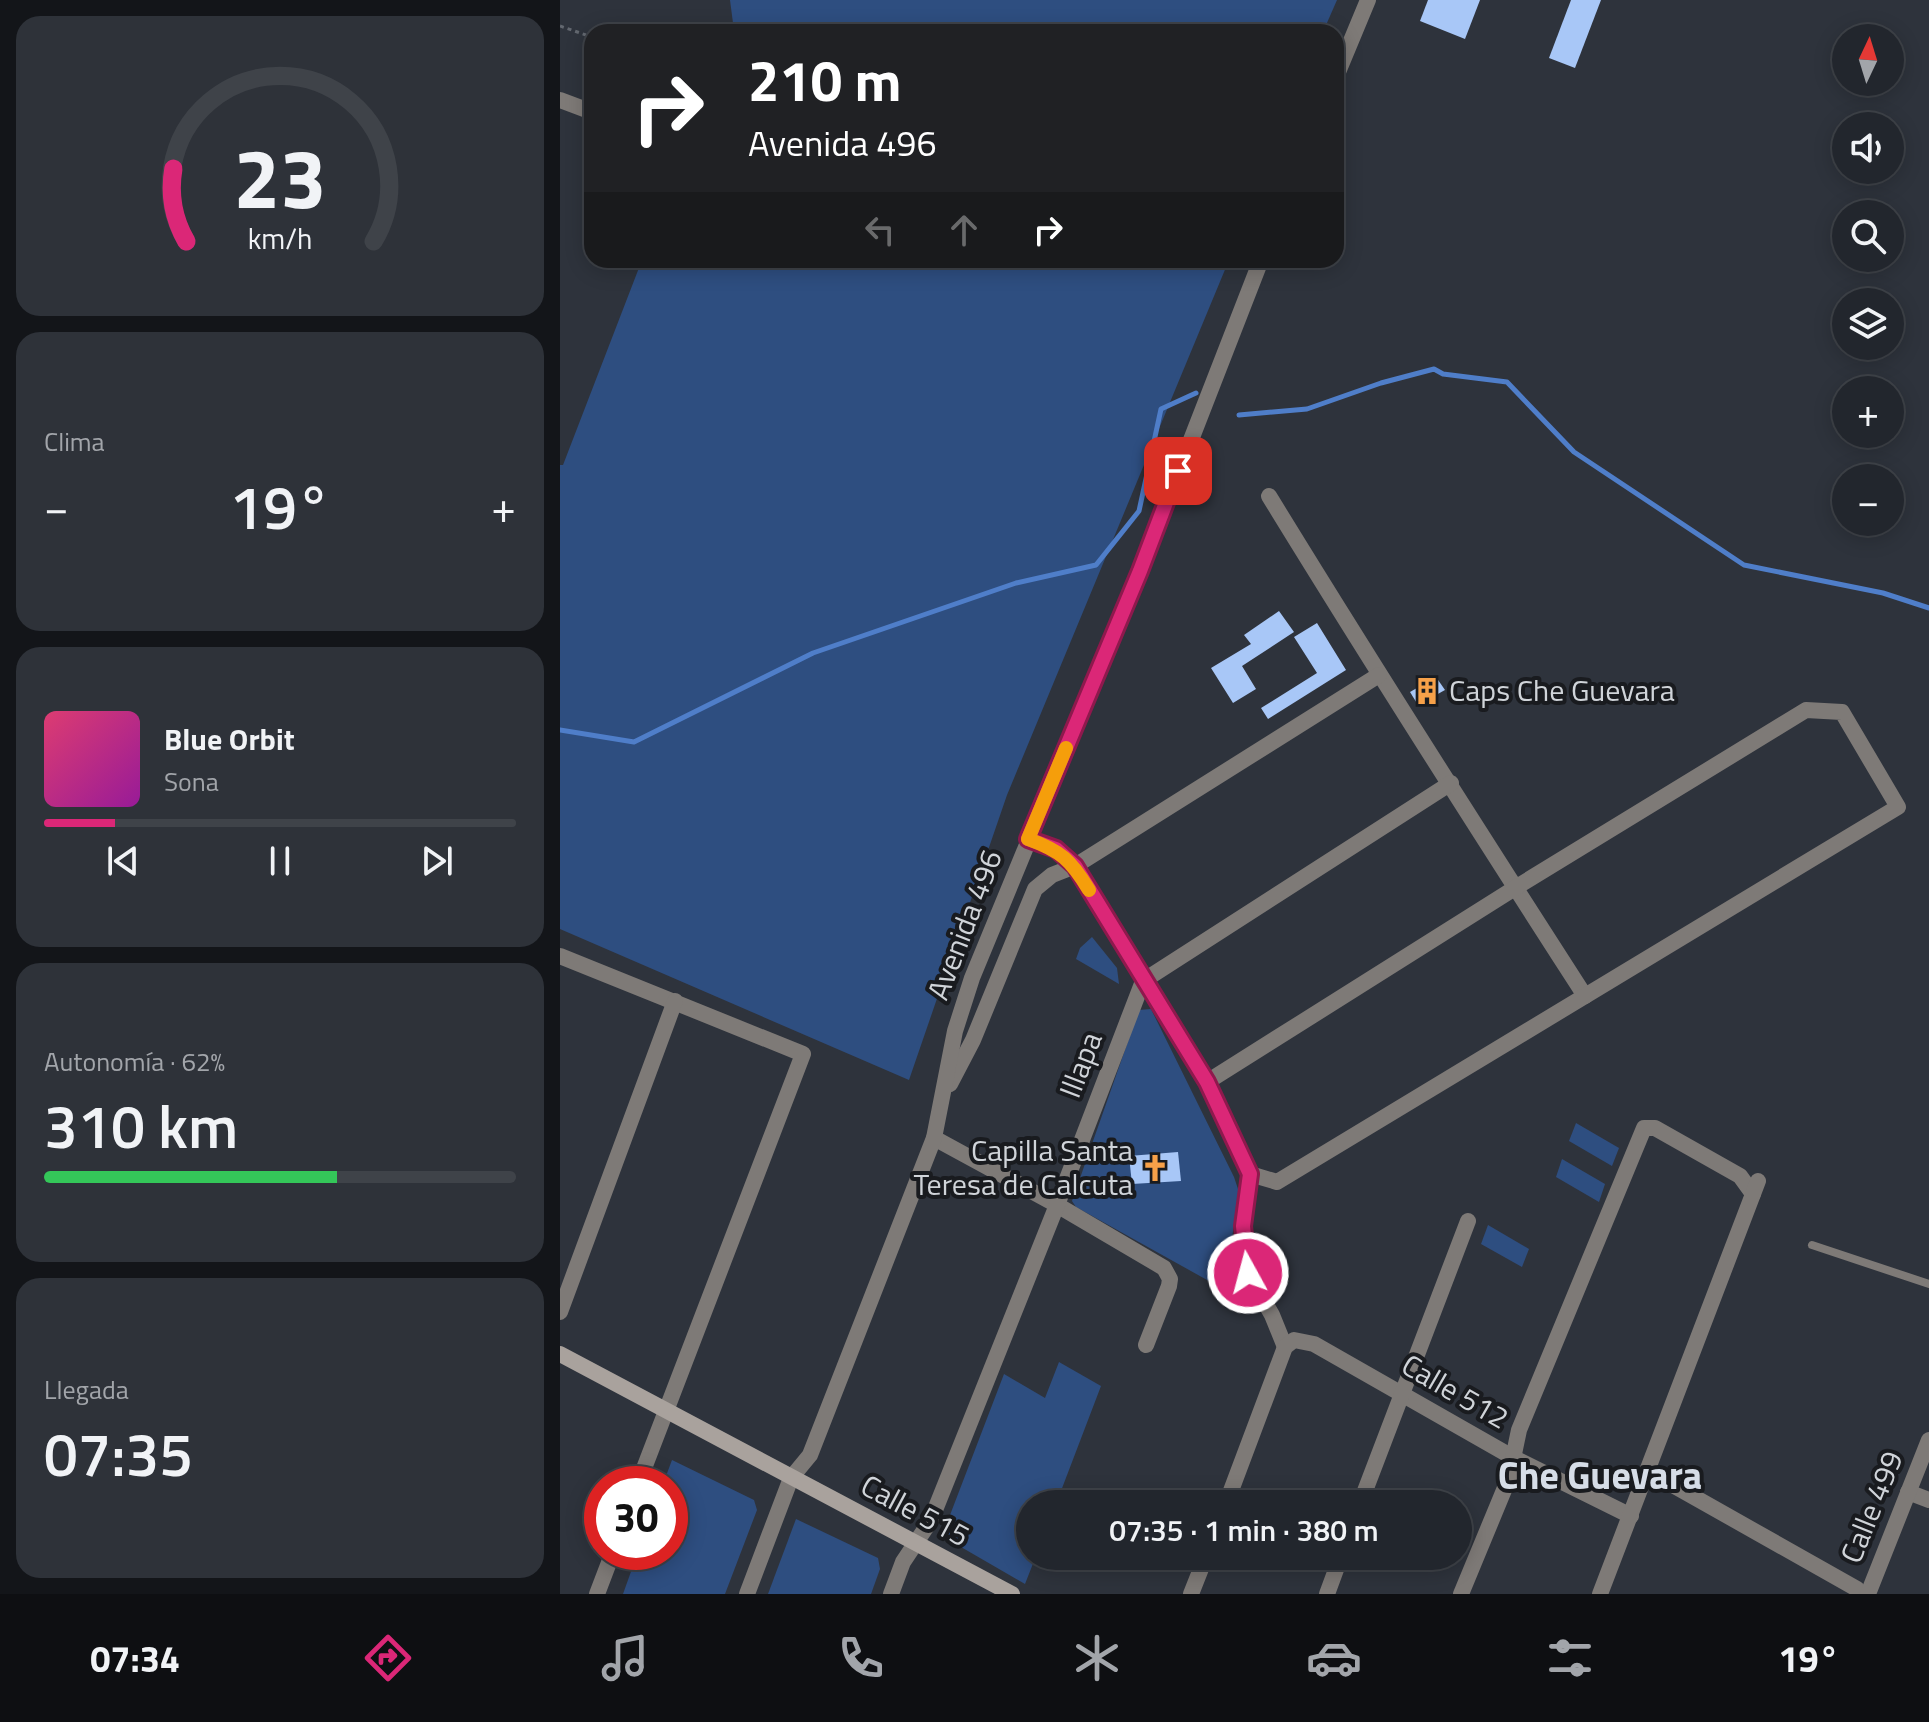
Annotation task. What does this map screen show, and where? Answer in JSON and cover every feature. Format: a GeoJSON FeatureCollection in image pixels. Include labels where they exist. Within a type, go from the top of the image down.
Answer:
{"type":"FeatureCollection","features":[{"type":"Feature","properties":{"kind":"street"},"geometry":{"type":"LineString","coordinates":[[1344,58],[1368,0]]}},
{"type":"Feature","properties":{"kind":"street"},"geometry":{"type":"LineString","coordinates":[[560,100],[584,109]]}},
{"type":"Feature","properties":{"kind":"street","name":"Avenida 496"},"geometry":{"type":"LineString","coordinates":[[747,1594],[791,1478],[810,1455],[934,1138],[955,1031],[972,978],[1140,571],[1258,268]]}},
{"type":"Feature","properties":{"kind":"street"},"geometry":{"type":"LineString","coordinates":[[1269,496],[1379,675],[1585,996]]}},
{"type":"Feature","properties":{"kind":"street"},"geometry":{"type":"LineString","coordinates":[[941,1102],[973,1040],[1035,889],[1052,875],[1075,866],[1379,675]]}},
{"type":"Feature","properties":{"kind":"street"},"geometry":{"type":"LineString","coordinates":[[1207,1082],[1806,710],[1842,712],[1898,807],[1277,1182],[1250,1174]]}},
{"type":"Feature","properties":{"kind":"street"},"geometry":{"type":"LineString","coordinates":[[1143,981],[1451,783]]}},
{"type":"Feature","properties":{"kind":"street"},"geometry":{"type":"LineString","coordinates":[[1028,839],[1056,849],[1075,866],[1207,1082],[1250,1174],[1243,1226],[1248,1273],[1290,1344],[1232,1490]]}},
{"type":"Feature","properties":{"kind":"street"},"geometry":{"type":"LineString","coordinates":[[560,956],[803,1054],[645,1466]]}},
{"type":"Feature","properties":{"kind":"street","name":"Illapa"},"geometry":{"type":"LineString","coordinates":[[891,1594],[903,1562],[931,1520],[1143,981]]}},
{"type":"Feature","properties":{"kind":"street"},"geometry":{"type":"LineString","coordinates":[[560,1312],[675,1001]]}},
{"type":"Feature","properties":{"kind":"street"},"geometry":{"type":"LineString","coordinates":[[1461,1594],[1509,1478],[1519,1430],[1644,1128],[1655,1128],[1740,1176],[1755,1188],[1600,1594]]}},
{"type":"Feature","properties":{"kind":"street"},"geometry":{"type":"LineString","coordinates":[[934,1138],[1164,1268],[1170,1279],[1169,1286],[1146,1345]]}},
{"type":"Feature","properties":{"kind":"street"},"geometry":{"type":"LineString","coordinates":[[1365,1490],[1468,1221]]}},
{"type":"Feature","properties":{"kind":"street","name":"Calle 512"},"geometry":{"type":"LineString","coordinates":[[1290,1344],[1314,1344],[1514,1458],[1631,1516]]}},
{"type":"Feature","properties":{"kind":"street","name":"Calle 515"},"geometry":{"type":"LineString","coordinates":[[560,1354],[1012,1594]]}},
{"type":"Feature","properties":{"kind":"street","name":"Calle 499"},"geometry":{"type":"LineString","coordinates":[[1868,1594],[1929,1440]]}},
{"type":"Feature","properties":{"kind":"street"},"geometry":{"type":"LineString","coordinates":[[1646,1479],[1671,1484],[1857,1589],[1860,1594]]}},
{"type":"Feature","properties":{"kind":"street"},"geometry":{"type":"LineString","coordinates":[[1908,1492],[1929,1500]]}},
{"type":"Feature","properties":{"kind":"street"},"geometry":{"type":"LineString","coordinates":[[597,1594],[606,1570]]}},
{"type":"Feature","properties":{"kind":"street"},"geometry":{"type":"LineString","coordinates":[[1191,1594],[1200,1570]]}},
{"type":"Feature","properties":{"kind":"street"},"geometry":{"type":"LineString","coordinates":[[1327,1594],[1336,1570]]}},
{"type":"Feature","properties":{"kind":"lane"},"geometry":{"type":"LineString","coordinates":[[1812,1245],[1929,1284]]}},
{"type":"Feature","properties":{"kind":"path"},"geometry":{"type":"LineString","coordinates":[[560,26],[584,34]]}},
{"type":"Feature","properties":{"kind":"shaded area"},"geometry":{"type":"Polygon","coordinates":[[[730,0],[1337,0],[1326,24],[733,23],[730,0]]]}},
{"type":"Feature","properties":{"kind":"shaded area"},"geometry":{"type":"Polygon","coordinates":[[[639,268],[1226,268],[1007,795],[909,1080],[560,929],[560,465],[563,465],[639,268]]]}},
{"type":"Feature","properties":{"kind":"shaded area"},"geometry":{"type":"Polygon","coordinates":[[[1092,937],[1117,968],[1119,984],[1076,959],[1080,948],[1092,937]]]}},
{"type":"Feature","properties":{"kind":"shaded area"},"geometry":{"type":"Polygon","coordinates":[[[1151,1009],[1239,1192],[1228,1264],[1236,1269],[1249,1296],[1243,1300],[1076,1207],[1072,1201],[1139,1010],[1151,1009]]]}},
{"type":"Feature","properties":{"kind":"shaded area"},"geometry":{"type":"Polygon","coordinates":[[[1576,1123],[1619,1148],[1612,1166],[1569,1141],[1576,1123]]]}},
{"type":"Feature","properties":{"kind":"shaded area"},"geometry":{"type":"Polygon","coordinates":[[[1562,1159],[1605,1184],[1599,1202],[1556,1177],[1562,1159]]]}},
{"type":"Feature","properties":{"kind":"shaded area"},"geometry":{"type":"Polygon","coordinates":[[[1488,1225],[1529,1249],[1522,1267],[1481,1244],[1488,1225]]]}},
{"type":"Feature","properties":{"kind":"shaded area"},"geometry":{"type":"Polygon","coordinates":[[[1059,1362],[1101,1386],[1061,1490],[1016,1490],[1016,1570],[1030,1570],[1025,1584],[942,1536],[1004,1374],[1045,1398],[1059,1362]]]}},
{"type":"Feature","properties":{"kind":"shaded area"},"geometry":{"type":"Polygon","coordinates":[[[672,1460],[684,1466],[670,1466],[672,1460]]]}},
{"type":"Feature","properties":{"kind":"shaded area"},"geometry":{"type":"Polygon","coordinates":[[[688,1468],[754,1500],[757,1510],[725,1594],[623,1594],[632,1570],[688,1570],[688,1468]]]}},
{"type":"Feature","properties":{"kind":"shaded area"},"geometry":{"type":"Polygon","coordinates":[[[796,1519],[878,1558],[880,1569],[871,1594],[768,1594],[796,1519]]]}},
{"type":"Feature","properties":{"kind":"building"},"geometry":{"type":"Polygon","coordinates":[[[1428,0],[1480,0],[1465,39],[1420,21],[1428,0]]]}},
{"type":"Feature","properties":{"kind":"building"},"geometry":{"type":"Polygon","coordinates":[[[1571,0],[1601,0],[1575,68],[1549,58],[1571,0]]]}},
{"type":"Feature","properties":{"kind":"building"},"geometry":{"type":"Polygon","coordinates":[[[1279,611],[1294,632],[1242,666],[1256,689],[1233,703],[1211,668],[1251,644],[1244,635],[1279,611]]]}},
{"type":"Feature","properties":{"kind":"building"},"geometry":{"type":"Polygon","coordinates":[[[1317,623],[1346,670],[1268,719],[1261,708],[1317,673],[1294,637],[1317,623]]]}},
{"type":"Feature","properties":{"kind":"building","name":"Caps Che Guevara"},"geometry":{"type":"Polygon","coordinates":[[[1436,677],[1445,690],[1418,705],[1410,692],[1436,677]]]}},
{"type":"Feature","properties":{"kind":"building","name":"Capilla Santa Teresa de Calcuta"},"geometry":{"type":"Polygon","coordinates":[[[1178,1152],[1181,1181],[1132,1184],[1129,1156],[1178,1152]]]}},
{"type":"Feature","properties":{"kind":"waterway"},"geometry":{"type":"LineString","coordinates":[[1239,415],[1307,409],[1381,383],[1434,369],[1443,374],[1507,382],[1574,452],[1744,565],[1883,593],[1929,608]]}},
{"type":"Feature","properties":{"kind":"waterway"},"geometry":{"type":"LineString","coordinates":[[560,730],[634,742],[813,653],[1016,583],[1096,565],[1139,511],[1161,409],[1196,393]]}},
{"type":"Feature","properties":{"kind":"slow traffic"},"geometry":{"type":"LineString","coordinates":[[1066,748],[1028,839],[1056,849],[1075,866],[1089,890]]}},
{"type":"Feature","properties":{"kind":"place","name":"Caps Che Guevara"},"geometry":{"type":"Point","coordinates":[1427,691]}},
{"type":"Feature","properties":{"kind":"place","name":"Capilla Santa Teresa de Calcuta"},"geometry":{"type":"Point","coordinates":[1155,1168]}},
{"type":"Feature","properties":{"kind":"district","name":"Che Guevara"},"geometry":{"type":"Point","coordinates":[1600,1476]}},
{"type":"Feature","properties":{"kind":"route"},"geometry":{"type":"LineString","coordinates":[[1178,471],[1140,571],[1028,839],[1056,849],[1075,866],[1207,1082],[1250,1174],[1243,1226],[1248,1273]]}}]}
